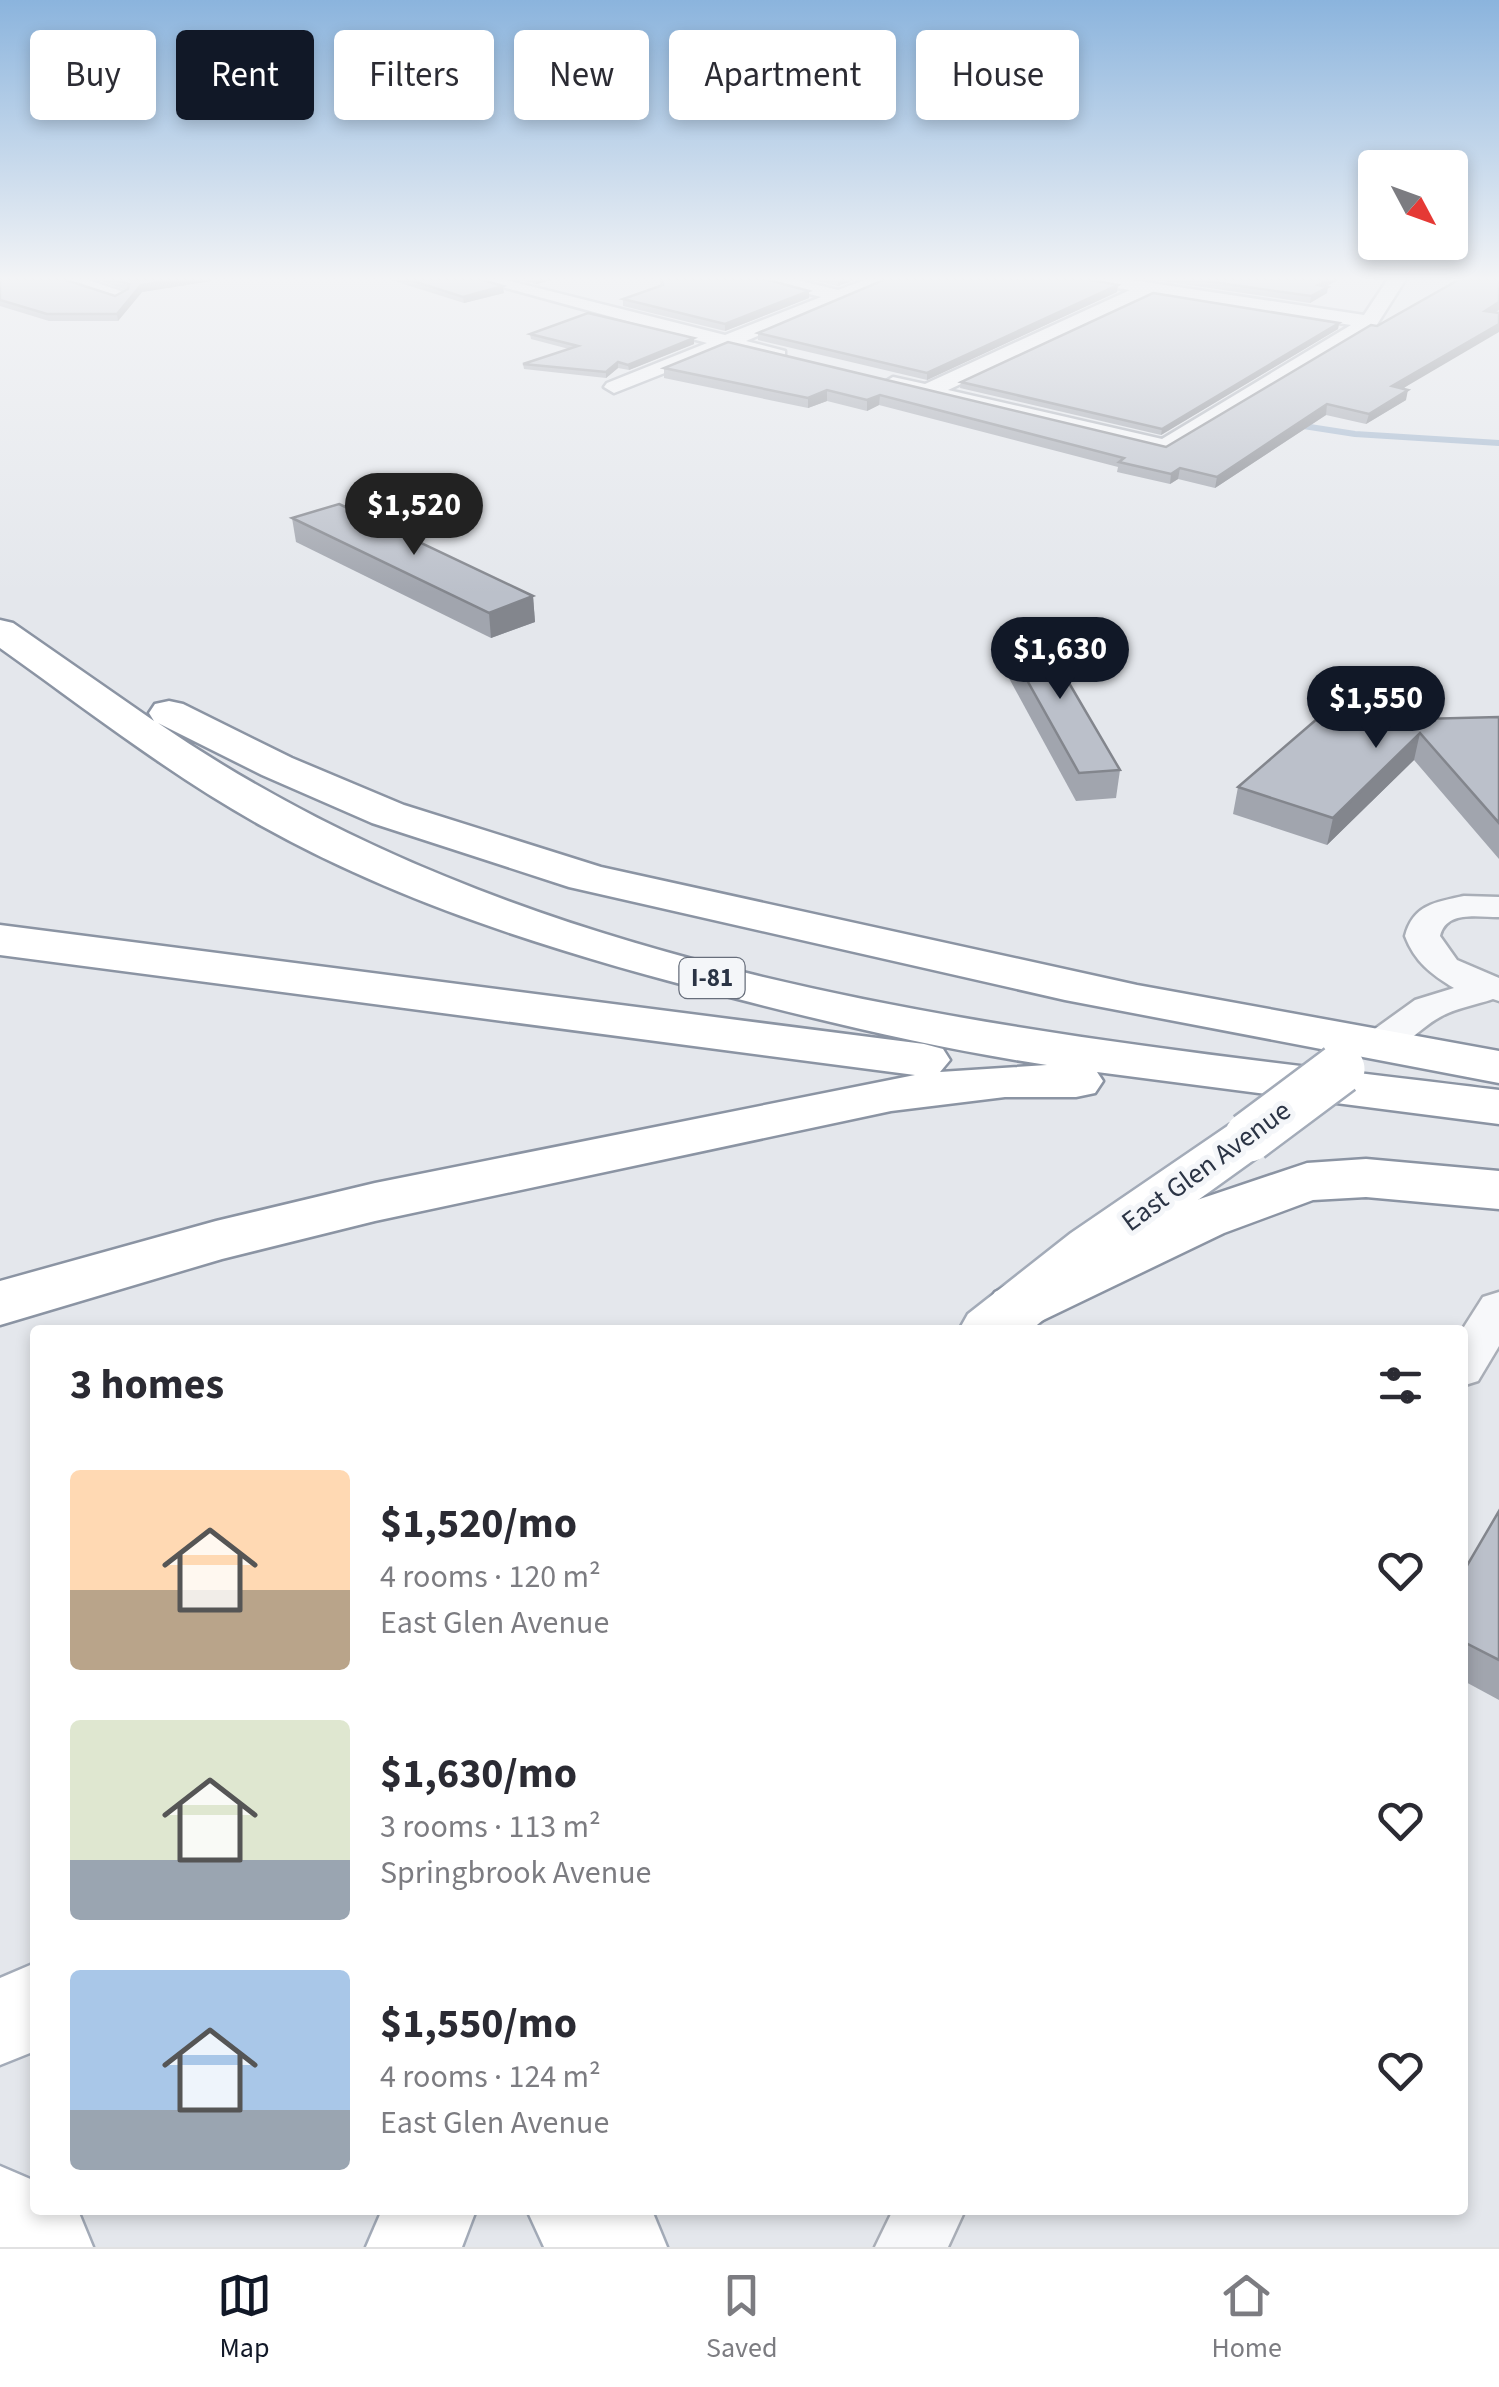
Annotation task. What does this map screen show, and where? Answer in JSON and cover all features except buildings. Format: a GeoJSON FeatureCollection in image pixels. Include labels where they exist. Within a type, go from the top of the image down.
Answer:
{"type":"FeatureCollection","features":[{"type":"Feature","properties":{"kind":"main road"},"geometry":{"type":"LineString","coordinates":[[0,610],[157,707],[256,758],[390,815],[458,838],[792,926],[1137,1000],[1359,1056],[1499,1067]]}},
{"type":"Feature","properties":{"kind":"main road","name":"I-81"},"geometry":{"type":"LineString","coordinates":[[0,632],[264,810],[325,841],[489,908],[595,946],[724,982],[962,1035],[1180,1068],[1499,1107]]}},
{"type":"Feature","properties":{"kind":"main road","name":"I-81"},"geometry":{"type":"LineString","coordinates":[[0,940],[1499,1137]]}},
{"type":"Feature","properties":{"kind":"main road","name":"East Glen Avenue"},"geometry":{"type":"LineString","coordinates":[[1004,1319],[1092,1247],[1359,1056]]}},
{"type":"Feature","properties":{"kind":"main road"},"geometry":{"type":"LineString","coordinates":[[0,1303],[216,1241],[375,1202],[891,1094],[1006,1081],[1076,1081]]}},
{"type":"Feature","properties":{"kind":"main road"},"geometry":{"type":"LineString","coordinates":[[1004,1319],[1203,1218],[1308,1182],[1366,1178],[1499,1190]]}},
{"type":"Feature","properties":{"kind":"main road"},"geometry":{"type":"LineString","coordinates":[[0,2022],[30,2008]]}},
{"type":"Feature","properties":{"kind":"main road"},"geometry":{"type":"LineString","coordinates":[[0,2044],[30,2039]]}},
{"type":"Feature","properties":{"kind":"main road"},"geometry":{"type":"LineString","coordinates":[[0,2213],[45,2247]]}},
{"type":"Feature","properties":{"kind":"main road"},"geometry":{"type":"LineString","coordinates":[[56,2215],[56,2247]]}},
{"type":"Feature","properties":{"kind":"main road"},"geometry":{"type":"LineString","coordinates":[[414,2247],[427,2215]]}},
{"type":"Feature","properties":{"kind":"main road"},"geometry":{"type":"LineString","coordinates":[[579,2215],[596,2233],[619,2247]]}},
{"type":"Feature","properties":{"kind":"street"},"geometry":{"type":"LineString","coordinates":[[614,387],[621,384]]}},
{"type":"Feature","properties":{"kind":"street"},"geometry":{"type":"LineString","coordinates":[[900,384],[1165,447],[1268,384]]}},
{"type":"Feature","properties":{"kind":"street"},"geometry":{"type":"LineString","coordinates":[[928,390],[941,384]]}},
{"type":"Feature","properties":{"kind":"street"},"geometry":{"type":"LineString","coordinates":[[1449,973],[1422,947],[1420,932],[1427,920],[1461,906],[1499,907]]}},
{"type":"Feature","properties":{"kind":"street","name":"East Glen Avenue"},"geometry":{"type":"LineString","coordinates":[[1359,1056],[1428,1008],[1445,988],[1449,973],[1495,989]]}},
{"type":"Feature","properties":{"kind":"street","name":"East Glen Avenue"},"geometry":{"type":"LineString","coordinates":[[1428,1008],[1495,989]]}},
{"type":"Feature","properties":{"kind":"street"},"geometry":{"type":"LineString","coordinates":[[1468,1359],[1499,1308]]}},
{"type":"Feature","properties":{"kind":"street"},"geometry":{"type":"LineString","coordinates":[[910,2247],[928,2215]]}},
{"type":"Feature","properties":{"kind":"waterway"},"geometry":{"type":"LineString","coordinates":[[1297,425],[1355,434],[1499,443]]}}]}
